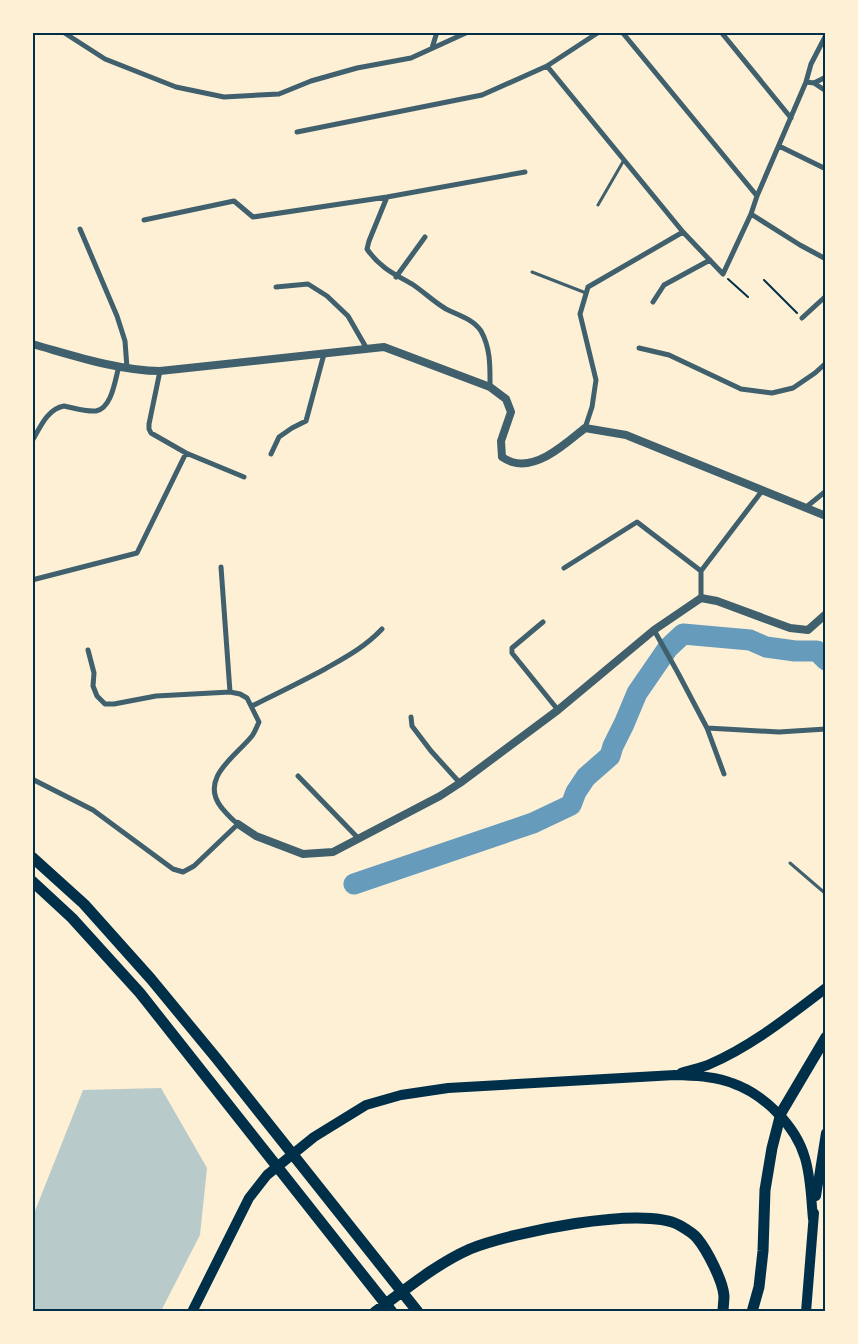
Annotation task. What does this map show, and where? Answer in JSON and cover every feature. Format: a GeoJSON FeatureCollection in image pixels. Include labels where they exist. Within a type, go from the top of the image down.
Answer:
{"type":"FeatureCollection","features":[{"type":"Feature","properties":{"kind":"highway"},"geometry":{"type":"LineString","coordinates":[[32,857],[84,904],[151,979],[223,1066],[419,1312]]}},
{"type":"Feature","properties":{"kind":"highway"},"geometry":{"type":"LineString","coordinates":[[32,882],[72,918],[140,993],[392,1312]]}},
{"type":"Feature","properties":{"kind":"highway"},"geometry":{"type":"LineString","coordinates":[[675,1075],[709,1064],[737,1051],[783,1021],[826,988]]}},
{"type":"Feature","properties":{"kind":"highway"},"geometry":{"type":"LineString","coordinates":[[752,1312],[759,1287],[763,1251],[765,1190],[772,1148],[781,1114],[826,1037]]}},
{"type":"Feature","properties":{"kind":"highway"},"geometry":{"type":"LineString","coordinates":[[192,1312],[249,1198],[268,1175],[314,1137],[366,1105],[402,1095],[448,1088],[675,1075],[706,1077],[731,1082],[747,1089],[764,1100],[784,1120],[800,1142],[806,1159],[813,1219]]}},
{"type":"Feature","properties":{"kind":"highway"},"geometry":{"type":"LineString","coordinates":[[806,1312],[817,1181],[826,1133]]}},
{"type":"Feature","properties":{"kind":"highway"},"geometry":{"type":"LineString","coordinates":[[375,1312],[437,1268],[470,1250],[531,1232],[582,1223],[649,1218],[677,1224],[697,1237],[714,1264],[724,1294],[723,1312]]}},
{"type":"Feature","properties":{"kind":"street"},"geometry":{"type":"LineString","coordinates":[[63,32],[105,59],[176,87],[224,97],[278,94],[311,80],[358,68],[411,58],[468,32]]}},
{"type":"Feature","properties":{"kind":"street"},"geometry":{"type":"LineString","coordinates":[[432,48],[437,32]]}},
{"type":"Feature","properties":{"kind":"street"},"geometry":{"type":"LineString","coordinates":[[297,132],[482,95],[547,66],[599,32]]}},
{"type":"Feature","properties":{"kind":"street"},"geometry":{"type":"LineString","coordinates":[[622,32],[757,196]]}},
{"type":"Feature","properties":{"kind":"street"},"geometry":{"type":"LineString","coordinates":[[721,32],[791,118]]}},
{"type":"Feature","properties":{"kind":"street"},"geometry":{"type":"LineString","coordinates":[[547,66],[683,232],[723,274],[751,214],[806,82],[811,64],[825,35],[822,32]]}},
{"type":"Feature","properties":{"kind":"street"},"geometry":{"type":"LineString","coordinates":[[814,83],[826,77]]}},
{"type":"Feature","properties":{"kind":"street"},"geometry":{"type":"LineString","coordinates":[[806,82],[814,83],[826,91]]}},
{"type":"Feature","properties":{"kind":"street"},"geometry":{"type":"LineString","coordinates":[[779,146],[826,169]]}},
{"type":"Feature","properties":{"kind":"street"},"geometry":{"type":"LineString","coordinates":[[144,220],[234,201],[253,217],[387,197],[524,172]]}},
{"type":"Feature","properties":{"kind":"street"},"geometry":{"type":"LineString","coordinates":[[387,197],[367,249],[372,256],[396,277],[412,285],[446,309],[464,316],[480,330],[490,356],[490,387]]}},
{"type":"Feature","properties":{"kind":"street"},"geometry":{"type":"LineString","coordinates":[[751,214],[800,246],[826,259]]}},
{"type":"Feature","properties":{"kind":"street"},"geometry":{"type":"LineString","coordinates":[[32,442],[42,423],[59,407],[64,406],[94,411],[102,409],[109,402],[123,367],[125,341],[117,316],[80,229]]}},
{"type":"Feature","properties":{"kind":"street"},"geometry":{"type":"LineString","coordinates":[[32,344],[146,371],[384,347],[490,387],[506,399],[511,412],[501,441],[502,457],[511,462],[522,464],[537,461],[585,428],[592,407],[596,380],[580,314],[588,287],[683,232]]}},
{"type":"Feature","properties":{"kind":"street"},"geometry":{"type":"LineString","coordinates":[[396,277],[425,237]]}},
{"type":"Feature","properties":{"kind":"street"},"geometry":{"type":"LineString","coordinates":[[653,302],[664,285],[710,260]]}},
{"type":"Feature","properties":{"kind":"street"},"geometry":{"type":"LineString","coordinates":[[276,288],[308,284],[327,296],[348,316],[367,349]]}},
{"type":"Feature","properties":{"kind":"street"},"geometry":{"type":"LineString","coordinates":[[802,318],[826,296]]}},
{"type":"Feature","properties":{"kind":"street"},"geometry":{"type":"LineString","coordinates":[[639,348],[669,356],[741,389],[772,392],[792,388],[826,363]]}},
{"type":"Feature","properties":{"kind":"street"},"geometry":{"type":"LineString","coordinates":[[271,454],[279,437],[306,421],[324,354]]}},
{"type":"Feature","properties":{"kind":"street"},"geometry":{"type":"LineString","coordinates":[[160,371],[149,429],[151,433],[186,453],[244,478]]}},
{"type":"Feature","properties":{"kind":"street"},"geometry":{"type":"LineString","coordinates":[[585,428],[626,435],[826,516]]}},
{"type":"Feature","properties":{"kind":"street"},"geometry":{"type":"LineString","coordinates":[[32,580],[136,553],[186,453]]}},
{"type":"Feature","properties":{"kind":"street"},"geometry":{"type":"LineString","coordinates":[[805,508],[826,490]]}},
{"type":"Feature","properties":{"kind":"street"},"geometry":{"type":"LineString","coordinates":[[701,598],[701,571],[762,491]]}},
{"type":"Feature","properties":{"kind":"street"},"geometry":{"type":"LineString","coordinates":[[564,568],[637,522],[701,571]]}},
{"type":"Feature","properties":{"kind":"street"},"geometry":{"type":"LineString","coordinates":[[221,567],[230,692]]}},
{"type":"Feature","properties":{"kind":"street"},"geometry":{"type":"LineString","coordinates":[[88,650],[94,673],[93,686],[97,696],[105,704],[156,696],[230,692],[247,698],[259,722],[253,735],[224,765],[214,784],[216,801],[230,818],[256,836],[303,854],[333,852],[440,796],[558,710],[654,631],[701,598],[790,628],[808,630],[826,614]]}},
{"type":"Feature","properties":{"kind":"street"},"geometry":{"type":"LineString","coordinates":[[543,622],[512,648],[512,653],[558,710]]}},
{"type":"Feature","properties":{"kind":"street"},"geometry":{"type":"LineString","coordinates":[[252,706],[356,652],[371,641],[382,629]]}},
{"type":"Feature","properties":{"kind":"street"},"geometry":{"type":"LineString","coordinates":[[654,631],[706,728],[724,774]]}},
{"type":"Feature","properties":{"kind":"street"},"geometry":{"type":"LineString","coordinates":[[411,717],[412,726],[431,751],[460,783]]}},
{"type":"Feature","properties":{"kind":"street"},"geometry":{"type":"LineString","coordinates":[[706,728],[779,732],[826,729]]}},
{"type":"Feature","properties":{"kind":"street"},"geometry":{"type":"LineString","coordinates":[[298,776],[358,838]]}},
{"type":"Feature","properties":{"kind":"street"},"geometry":{"type":"LineString","coordinates":[[32,779],[93,810],[173,869],[183,872],[194,866],[238,824]]}},
{"type":"Feature","properties":{"kind":"lane"},"geometry":{"type":"LineString","coordinates":[[598,206],[624,160]]}},
{"type":"Feature","properties":{"kind":"lane"},"geometry":{"type":"LineString","coordinates":[[532,272],[586,293]]}},
{"type":"Feature","properties":{"kind":"lane"},"geometry":{"type":"LineString","coordinates":[[790,863],[826,894]]}},
{"type":"Feature","properties":{"kind":"path"},"geometry":{"type":"LineString","coordinates":[[723,274],[748,297]]}},
{"type":"Feature","properties":{"kind":"path"},"geometry":{"type":"LineString","coordinates":[[764,280],[802,318]]}},
{"type":"Feature","properties":{"kind":"shaded area"},"geometry":{"type":"Polygon","coordinates":[[[161,1088],[207,1168],[200,1235],[161,1311],[33,1311],[33,1216],[83,1090],[161,1088]]]}},
{"type":"Feature","properties":{"kind":"waterway"},"geometry":{"type":"LineString","coordinates":[[354,884],[533,823],[571,805],[576,792],[586,777],[610,756],[637,693],[668,648],[683,634],[750,640],[766,647],[795,651],[817,651],[826,660]]}}]}
